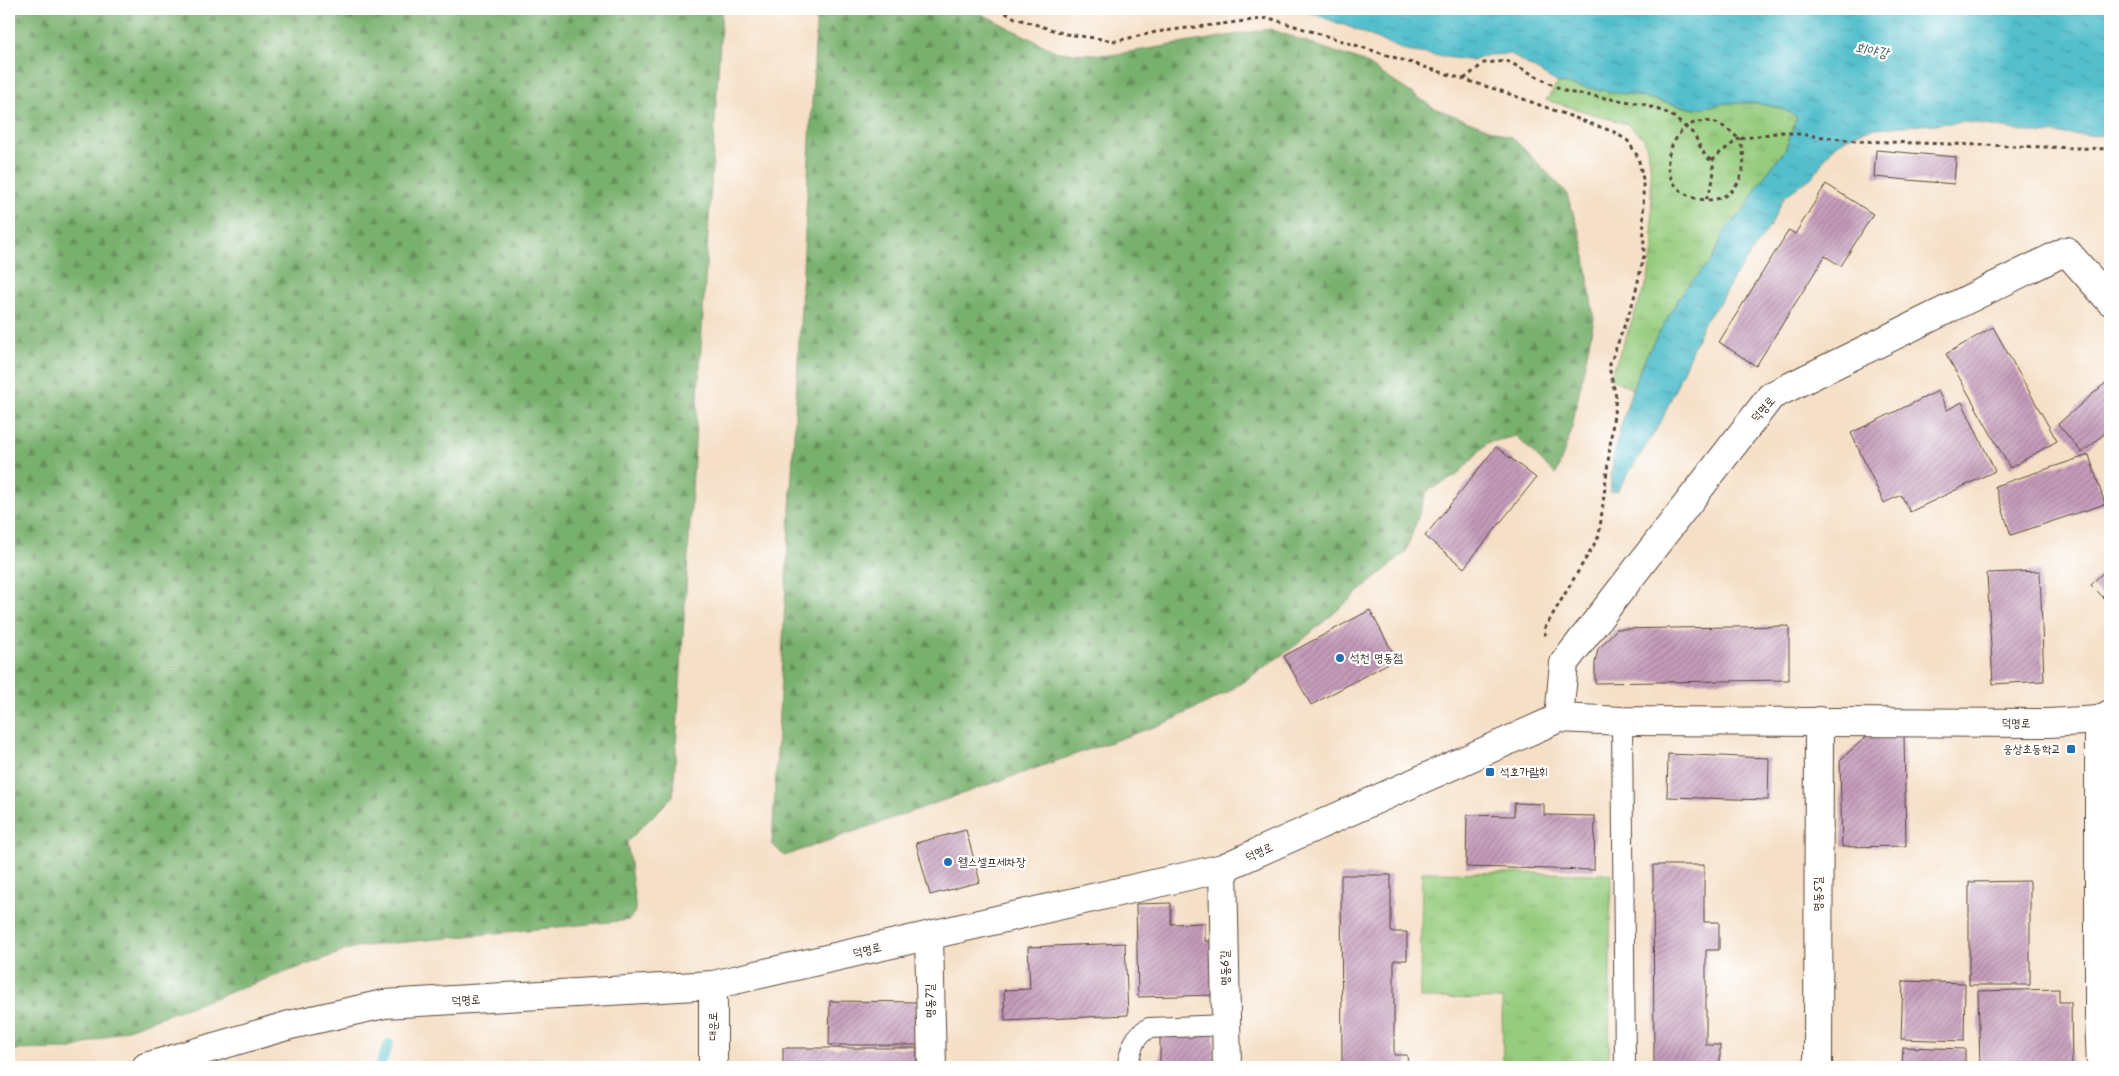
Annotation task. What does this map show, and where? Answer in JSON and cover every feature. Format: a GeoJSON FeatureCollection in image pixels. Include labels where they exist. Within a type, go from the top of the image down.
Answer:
{"type":"FeatureCollection","features":[{"type":"Feature","properties":{"kind":"street","name":"덕명로"},"geometry":{"type":"LineString","coordinates":[[1564,663],[1771,396],[2066,251],[2110,300]]}},
{"type":"Feature","properties":{"kind":"street"},"geometry":{"type":"LineString","coordinates":[[1559,718],[1564,663]]}},
{"type":"Feature","properties":{"kind":"street","name":"덕명로"},"geometry":{"type":"LineString","coordinates":[[146,1067],[290,1025],[384,1004],[713,985],[1223,868],[1559,718],[1622,721],[2049,723],[2105,717]]}},
{"type":"Feature","properties":{"kind":"street"},"geometry":{"type":"LineString","coordinates":[[2102,1067],[2105,968],[2105,717]]}},
{"type":"Feature","properties":{"kind":"street","name":"명동5길"},"geometry":{"type":"LineString","coordinates":[[1818,1067],[1819,721]]}},
{"type":"Feature","properties":{"kind":"street","name":"명동6길"},"geometry":{"type":"LineString","coordinates":[[1223,868],[1227,1067]]}},
{"type":"Feature","properties":{"kind":"street","name":"명동7길"},"geometry":{"type":"LineString","coordinates":[[929,936],[932,1067]]}},
{"type":"Feature","properties":{"kind":"street","name":"대운로"},"geometry":{"type":"LineString","coordinates":[[713,985],[713,1067]]}},
{"type":"Feature","properties":{"kind":"lane"},"geometry":{"type":"LineString","coordinates":[[1622,721],[1625,1067]]}},
{"type":"Feature","properties":{"kind":"lane"},"geometry":{"type":"LineString","coordinates":[[1127,1067],[1131,1047],[1140,1032],[1149,1028],[1226,1026]]}},
{"type":"Feature","properties":{"kind":"path"},"geometry":{"type":"LineString","coordinates":[[998,9],[1015,18],[1066,34],[1116,41],[1156,32],[1269,18],[1464,80],[1614,132],[1628,141],[1638,157],[1643,179],[1644,256],[1632,302],[1609,367],[1616,397],[1599,536],[1543,631],[1564,663]]}},
{"type":"Feature","properties":{"kind":"path"},"geometry":{"type":"LineString","coordinates":[[1464,80],[1484,63],[1507,60],[1567,92],[1643,104],[1670,114],[1691,130],[1704,156],[1712,161],[1713,182],[1706,199]]}},
{"type":"Feature","properties":{"kind":"path"},"geometry":{"type":"LineString","coordinates":[[1704,121],[1718,122],[1739,139],[1743,148],[1744,164],[1740,181],[1729,193],[1715,200],[1684,195],[1672,182],[1668,172],[1670,148],[1676,136],[1685,127],[1704,121]]}},
{"type":"Feature","properties":{"kind":"path"},"geometry":{"type":"LineString","coordinates":[[1712,161],[1739,139],[1782,132],[1845,140],[2110,149]]}},
{"type":"Feature","properties":{"kind":"green space"},"geometry":{"type":"Polygon","coordinates":[[[9,9],[722,9],[673,796],[627,842],[636,910],[629,920],[356,947],[72,1049],[9,1050],[9,9]]]}},
{"type":"Feature","properties":{"kind":"green space"},"geometry":{"type":"Polygon","coordinates":[[[817,9],[972,9],[1057,52],[1111,55],[1270,29],[1364,62],[1434,108],[1513,138],[1566,192],[1583,243],[1594,319],[1571,432],[1556,475],[1516,436],[1487,443],[1456,476],[1427,491],[1406,552],[1295,646],[1228,692],[1168,722],[784,856],[772,844],[817,9]]]}},
{"type":"Feature","properties":{"kind":"green space"},"geometry":{"type":"Polygon","coordinates":[[[1558,83],[1637,96],[1695,109],[1726,103],[1755,103],[1782,108],[1797,117],[1785,150],[1760,182],[1744,211],[1725,230],[1713,259],[1683,291],[1647,354],[1632,389],[1610,378],[1648,279],[1653,249],[1650,160],[1644,138],[1627,124],[1546,100],[1558,83]]]}},
{"type":"Feature","properties":{"kind":"green space"},"geometry":{"type":"Polygon","coordinates":[[[1422,872],[1611,874],[1609,1067],[1503,1067],[1502,999],[1420,998],[1422,872]]]}},
{"type":"Feature","properties":{"kind":"water"},"geometry":{"type":"Polygon","coordinates":[[[1099,9],[1185,9],[1142,13],[1099,9]]]}},
{"type":"Feature","properties":{"kind":"water","name":"회야강"},"geometry":{"type":"Polygon","coordinates":[[[1299,9],[2110,9],[2110,136],[2035,133],[1966,122],[1874,128],[1852,135],[1833,147],[1812,177],[1785,196],[1770,226],[1703,324],[1661,422],[1618,490],[1610,492],[1613,458],[1620,430],[1632,389],[1647,354],[1683,291],[1713,259],[1725,230],[1744,211],[1760,182],[1785,150],[1797,117],[1781,108],[1755,103],[1726,103],[1695,109],[1637,96],[1558,83],[1510,54],[1487,55],[1473,61],[1406,51],[1352,28],[1299,9]]]}},
{"type":"Feature","properties":{"kind":"building"},"geometry":{"type":"Polygon","coordinates":[[[1876,150],[1956,157],[1954,184],[1874,177],[1876,150]]]}},
{"type":"Feature","properties":{"kind":"building"},"geometry":{"type":"Polygon","coordinates":[[[1826,184],[1873,214],[1841,266],[1825,256],[1756,366],[1719,342],[1789,230],[1795,234],[1826,184]]]}},
{"type":"Feature","properties":{"kind":"building"},"geometry":{"type":"Polygon","coordinates":[[[1993,327],[2057,441],[2010,468],[1946,354],[1993,327]]]}},
{"type":"Feature","properties":{"kind":"building"},"geometry":{"type":"Polygon","coordinates":[[[2110,379],[2110,429],[2082,453],[2058,424],[2110,379]]]}},
{"type":"Feature","properties":{"kind":"building"},"geometry":{"type":"Polygon","coordinates":[[[1938,391],[1947,410],[1962,402],[1995,471],[1910,512],[1901,495],[1884,503],[1851,433],[1938,391]]]}},
{"type":"Feature","properties":{"kind":"building"},"geometry":{"type":"Polygon","coordinates":[[[1496,447],[1536,478],[1464,568],[1425,536],[1496,447]]]}},
{"type":"Feature","properties":{"kind":"building"},"geometry":{"type":"Polygon","coordinates":[[[2089,455],[2105,504],[2011,535],[1995,486],[2089,455]]]}},
{"type":"Feature","properties":{"kind":"building"},"geometry":{"type":"Polygon","coordinates":[[[2110,565],[2110,604],[2091,585],[2110,565]]]}},
{"type":"Feature","properties":{"kind":"building"},"geometry":{"type":"Polygon","coordinates":[[[2040,571],[2044,681],[1993,684],[1987,573],[2040,571]]]}},
{"type":"Feature","properties":{"kind":"building","name":"석천 명동점"},"geometry":{"type":"Polygon","coordinates":[[[1370,610],[1396,659],[1311,705],[1284,656],[1370,610]]]}},
{"type":"Feature","properties":{"kind":"building"},"geometry":{"type":"Polygon","coordinates":[[[1789,626],[1789,680],[1595,683],[1595,663],[1598,649],[1617,629],[1789,626]]]}},
{"type":"Feature","properties":{"kind":"building"},"geometry":{"type":"Polygon","coordinates":[[[1904,734],[1906,846],[1842,847],[1840,760],[1868,735],[1904,734]]]}},
{"type":"Feature","properties":{"kind":"building"},"geometry":{"type":"Polygon","coordinates":[[[1668,754],[1769,758],[1768,800],[1667,797],[1668,754]]]}},
{"type":"Feature","properties":{"kind":"building"},"geometry":{"type":"Polygon","coordinates":[[[1514,803],[1544,804],[1544,815],[1595,816],[1594,870],[1466,867],[1467,815],[1514,816],[1514,803]]]}},
{"type":"Feature","properties":{"kind":"building","name":"웰스셀프세차장"},"geometry":{"type":"Polygon","coordinates":[[[966,830],[980,882],[930,895],[916,843],[966,830]]]}},
{"type":"Feature","properties":{"kind":"building"},"geometry":{"type":"Polygon","coordinates":[[[1653,865],[1704,865],[1704,922],[1719,922],[1719,950],[1706,950],[1706,1045],[1720,1045],[1720,1067],[1654,1067],[1653,865]]]}},
{"type":"Feature","properties":{"kind":"building"},"geometry":{"type":"Polygon","coordinates":[[[1341,875],[1391,875],[1391,932],[1407,932],[1407,960],[1394,960],[1394,1055],[1407,1055],[1408,1067],[1342,1067],[1341,875]]]}},
{"type":"Feature","properties":{"kind":"building"},"geometry":{"type":"Polygon","coordinates":[[[2030,881],[2030,985],[1969,985],[1969,882],[2030,881]]]}},
{"type":"Feature","properties":{"kind":"building"},"geometry":{"type":"Polygon","coordinates":[[[1171,903],[1171,924],[1205,923],[1205,941],[1218,941],[1219,995],[1138,997],[1136,904],[1171,903]]]}},
{"type":"Feature","properties":{"kind":"building"},"geometry":{"type":"Polygon","coordinates":[[[1125,943],[1128,1015],[1005,1021],[1004,990],[1030,989],[1028,947],[1125,943]]]}},
{"type":"Feature","properties":{"kind":"building"},"geometry":{"type":"Polygon","coordinates":[[[1903,981],[1965,983],[1964,1041],[1901,1039],[1903,981]]]}},
{"type":"Feature","properties":{"kind":"building"},"geometry":{"type":"Polygon","coordinates":[[[2059,989],[2059,1002],[2071,1002],[2072,1067],[1980,1067],[1978,991],[2059,989]]]}},
{"type":"Feature","properties":{"kind":"building"},"geometry":{"type":"Polygon","coordinates":[[[830,1001],[918,1002],[918,1045],[829,1045],[830,1001]]]}},
{"type":"Feature","properties":{"kind":"building"},"geometry":{"type":"Polygon","coordinates":[[[1214,1033],[1215,1067],[1160,1067],[1160,1034],[1214,1033]]]}},
{"type":"Feature","properties":{"kind":"building"},"geometry":{"type":"Polygon","coordinates":[[[1903,1047],[1965,1049],[1965,1067],[1902,1067],[1903,1047]]]}},
{"type":"Feature","properties":{"kind":"building"},"geometry":{"type":"Polygon","coordinates":[[[783,1048],[917,1048],[917,1067],[783,1067],[783,1048]]]}},
{"type":"Feature","properties":{"kind":"waterway"},"geometry":{"type":"LineString","coordinates":[[379,1067],[389,1044]]}},
{"type":"Feature","properties":{"kind":"place","name":"석천 명동점"},"geometry":{"type":"Point","coordinates":[1340,658]}},
{"type":"Feature","properties":{"kind":"place","name":"웅상초등학교"},"geometry":{"type":"Point","coordinates":[2071,749]}},
{"type":"Feature","properties":{"kind":"place","name":"석호가람휘"},"geometry":{"type":"Point","coordinates":[1490,772]}},
{"type":"Feature","properties":{"kind":"place","name":"웰스셀프세차장"},"geometry":{"type":"Point","coordinates":[948,862]}}]}
